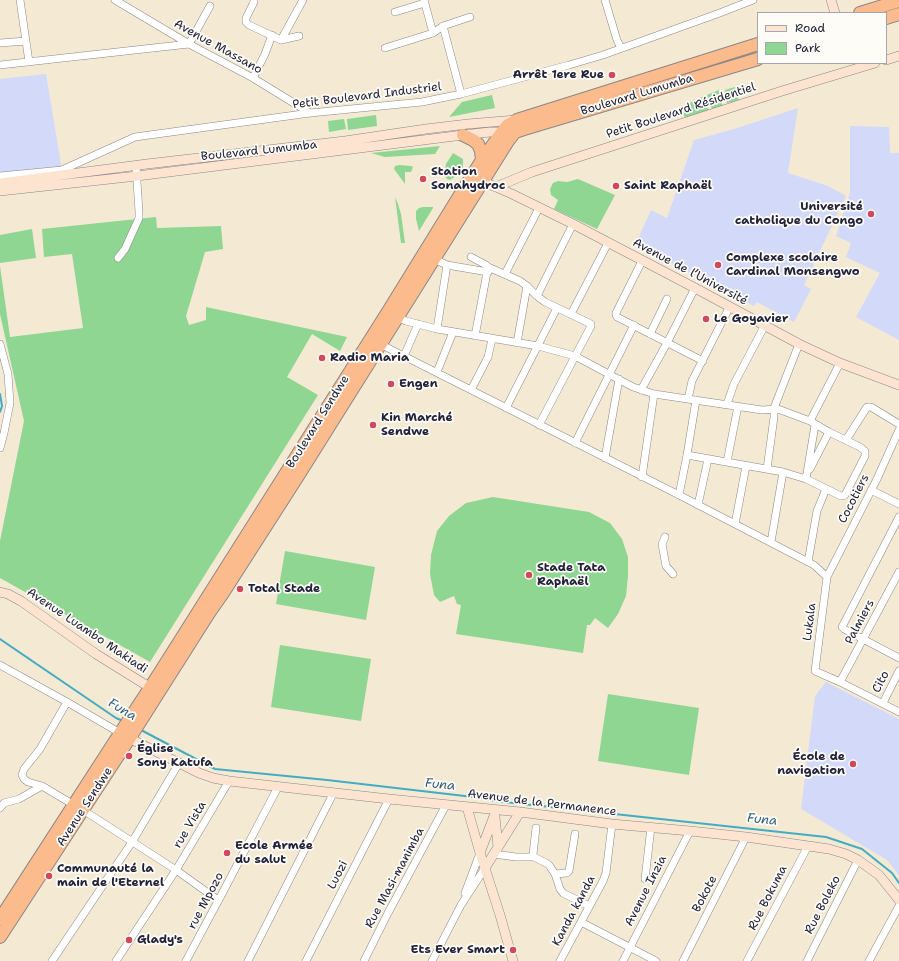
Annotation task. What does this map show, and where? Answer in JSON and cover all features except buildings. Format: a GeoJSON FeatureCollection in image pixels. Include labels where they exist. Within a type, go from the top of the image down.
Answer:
{"type":"FeatureCollection","features":[{"type":"Feature","properties":{"kind":"highway"},"geometry":{"type":"LineString","coordinates":[[863,12],[899,1]]}},
{"type":"Feature","properties":{"kind":"highway"},"geometry":{"type":"LineString","coordinates":[[887,18],[899,14]]}},
{"type":"Feature","properties":{"kind":"highway","name":"Boulevard Lumumba"},"geometry":{"type":"LineString","coordinates":[[502,132],[517,120],[757,44]]}},
{"type":"Feature","properties":{"kind":"highway","name":"Boulevard Lumumba"},"geometry":{"type":"LineString","coordinates":[[515,132],[757,58]]}},
{"type":"Feature","properties":{"kind":"highway","name":"Boulevard Sendwe"},"geometry":{"type":"LineString","coordinates":[[154,690],[222,593],[298,476],[434,259],[477,179],[482,160],[502,132]]}},
{"type":"Feature","properties":{"kind":"highway","name":"Boulevard Sendwe"},"geometry":{"type":"LineString","coordinates":[[138,715],[386,316],[477,179],[498,155],[515,132]]}},
{"type":"Feature","properties":{"kind":"highway"},"geometry":{"type":"LineString","coordinates":[[463,135],[478,144],[481,151],[482,160]]}},
{"type":"Feature","properties":{"kind":"highway","name":"Avenue Sendwe"},"geometry":{"type":"LineString","coordinates":[[0,919],[78,807],[138,715]]}},
{"type":"Feature","properties":{"kind":"highway","name":"Avenue Sendwe"},"geometry":{"type":"LineString","coordinates":[[0,937],[78,807]]}},
{"type":"Feature","properties":{"kind":"main road"},"geometry":{"type":"LineString","coordinates":[[831,0],[835,12]]}},
{"type":"Feature","properties":{"kind":"main road"},"geometry":{"type":"LineString","coordinates":[[887,60],[899,56]]}},
{"type":"Feature","properties":{"kind":"main road","name":"Petit Boulevard Résidentiel"},"geometry":{"type":"LineString","coordinates":[[496,187],[532,172],[870,64]]}},
{"type":"Feature","properties":{"kind":"main road","name":"Boulevard Lumumba"},"geometry":{"type":"LineString","coordinates":[[0,183],[340,142],[440,127],[517,120]]}},
{"type":"Feature","properties":{"kind":"main road","name":"Boulevard Lumumba"},"geometry":{"type":"LineString","coordinates":[[0,191],[137,176],[463,135],[490,132],[515,132]]}},
{"type":"Feature","properties":{"kind":"main road","name":"Avenue de l’Université"},"geometry":{"type":"LineString","coordinates":[[477,179],[573,224],[800,344],[840,363],[899,385]]}},
{"type":"Feature","properties":{"kind":"main road","name":"Avenue Luambo Makiadi"},"geometry":{"type":"LineString","coordinates":[[4,593],[21,601],[96,654],[154,690]]}},
{"type":"Feature","properties":{"kind":"main road","name":"Avenue de la Permanence"},"geometry":{"type":"LineString","coordinates":[[127,733],[199,773],[213,778],[229,781],[333,794],[467,807],[494,813],[520,812],[612,824],[746,837],[829,849],[846,854],[858,860],[879,875],[899,900]]}},
{"type":"Feature","properties":{"kind":"main road"},"geometry":{"type":"LineString","coordinates":[[467,807],[513,961]]}},
{"type":"Feature","properties":{"kind":"main road"},"geometry":{"type":"LineString","coordinates":[[485,868],[520,812]]}},
{"type":"Feature","properties":{"kind":"main road"},"geometry":{"type":"LineString","coordinates":[[480,852],[494,813]]}},
{"type":"Feature","properties":{"kind":"main road"},"geometry":{"type":"LineString","coordinates":[[494,813],[496,850]]}},
{"type":"Feature","properties":{"kind":"street"},"geometry":{"type":"LineString","coordinates":[[20,0],[29,62]]}},
{"type":"Feature","properties":{"kind":"street","name":"Avenue Massano"},"geometry":{"type":"LineString","coordinates":[[115,0],[189,44],[253,78],[310,114]]}},
{"type":"Feature","properties":{"kind":"street"},"geometry":{"type":"LineString","coordinates":[[254,0],[246,18],[246,22],[249,25],[281,40],[299,36]]}},
{"type":"Feature","properties":{"kind":"street"},"geometry":{"type":"LineString","coordinates":[[281,40],[303,0]]}},
{"type":"Feature","properties":{"kind":"street"},"geometry":{"type":"LineString","coordinates":[[605,0],[617,40],[621,48]]}},
{"type":"Feature","properties":{"kind":"street","name":"Petit Boulevard Industriel"},"geometry":{"type":"LineString","coordinates":[[0,176],[62,170],[135,138],[310,114],[422,102],[461,94],[603,55],[753,0]]}},
{"type":"Feature","properties":{"kind":"street"},"geometry":{"type":"LineString","coordinates":[[395,12],[424,2],[433,33]]}},
{"type":"Feature","properties":{"kind":"street"},"geometry":{"type":"LineString","coordinates":[[0,65],[189,44],[210,6]]}},
{"type":"Feature","properties":{"kind":"street"},"geometry":{"type":"LineString","coordinates":[[385,48],[433,33],[442,26],[470,17]]}},
{"type":"Feature","properties":{"kind":"street"},"geometry":{"type":"LineString","coordinates":[[442,26],[461,94]]}},
{"type":"Feature","properties":{"kind":"street"},"geometry":{"type":"LineString","coordinates":[[253,78],[265,54],[272,35]]}},
{"type":"Feature","properties":{"kind":"street"},"geometry":{"type":"LineString","coordinates":[[0,43],[26,41]]}},
{"type":"Feature","properties":{"kind":"street"},"geometry":{"type":"LineString","coordinates":[[118,258],[125,249],[138,218],[139,212],[136,166]]}},
{"type":"Feature","properties":{"kind":"street"},"geometry":{"type":"LineString","coordinates":[[505,274],[539,208]]}},
{"type":"Feature","properties":{"kind":"street"},"geometry":{"type":"LineString","coordinates":[[537,296],[573,224]]}},
{"type":"Feature","properties":{"kind":"street"},"geometry":{"type":"LineString","coordinates":[[571,314],[608,243]]}},
{"type":"Feature","properties":{"kind":"street"},"geometry":{"type":"LineString","coordinates":[[471,257],[486,264],[488,270],[475,336]]}},
{"type":"Feature","properties":{"kind":"street"},"geometry":{"type":"LineString","coordinates":[[434,259],[447,265],[488,270],[505,274],[520,281],[545,302],[591,324],[540,425]]}},
{"type":"Feature","properties":{"kind":"street"},"geometry":{"type":"LineString","coordinates":[[642,261],[616,313],[617,317],[703,361]]}},
{"type":"Feature","properties":{"kind":"street"},"geometry":{"type":"LineString","coordinates":[[437,329],[447,265]]}},
{"type":"Feature","properties":{"kind":"street"},"geometry":{"type":"LineString","coordinates":[[518,342],[527,286]]}},
{"type":"Feature","properties":{"kind":"street"},"geometry":{"type":"LineString","coordinates":[[642,390],[695,288]]}},
{"type":"Feature","properties":{"kind":"street"},"geometry":{"type":"LineString","coordinates":[[650,334],[667,299]]}},
{"type":"Feature","properties":{"kind":"street"},"geometry":{"type":"LineString","coordinates":[[688,399],[692,382],[730,306]]}},
{"type":"Feature","properties":{"kind":"street"},"geometry":{"type":"LineString","coordinates":[[506,408],[557,308]]}},
{"type":"Feature","properties":{"kind":"street"},"geometry":{"type":"LineString","coordinates":[[397,317],[406,321],[437,329],[518,342],[575,356],[619,379],[654,394],[762,410],[774,408],[813,423],[865,450],[864,456],[845,495],[841,496],[806,479],[784,472],[687,455]]}},
{"type":"Feature","properties":{"kind":"street"},"geometry":{"type":"LineString","coordinates":[[404,356],[418,324]]}},
{"type":"Feature","properties":{"kind":"street"},"geometry":{"type":"LineString","coordinates":[[575,443],[634,325]]}},
{"type":"Feature","properties":{"kind":"street"},"geometry":{"type":"LineString","coordinates":[[727,404],[734,384],[765,325]]}},
{"type":"Feature","properties":{"kind":"street"},"geometry":{"type":"LineString","coordinates":[[437,372],[453,332]]}},
{"type":"Feature","properties":{"kind":"street"},"geometry":{"type":"LineString","coordinates":[[471,390],[488,357],[492,339]]}},
{"type":"Feature","properties":{"kind":"street"},"geometry":{"type":"LineString","coordinates":[[0,344],[8,374],[10,403],[0,448]]}},
{"type":"Feature","properties":{"kind":"street"},"geometry":{"type":"LineString","coordinates":[[380,344],[771,542],[808,562],[819,569],[827,577]]}},
{"type":"Feature","properties":{"kind":"street"},"geometry":{"type":"LineString","coordinates":[[768,469],[774,408],[800,344]]}},
{"type":"Feature","properties":{"kind":"street"},"geometry":{"type":"LineString","coordinates":[[806,479],[813,423],[840,363]]}},
{"type":"Feature","properties":{"kind":"street"},"geometry":{"type":"LineString","coordinates":[[605,458],[619,379]]}},
{"type":"Feature","properties":{"kind":"street"},"geometry":{"type":"LineString","coordinates":[[642,477],[654,394]]}},
{"type":"Feature","properties":{"kind":"street"},"geometry":{"type":"LineString","coordinates":[[679,495],[696,400]]}},
{"type":"Feature","properties":{"kind":"street"},"geometry":{"type":"LineString","coordinates":[[727,462],[738,406]]}},
{"type":"Feature","properties":{"kind":"street"},"geometry":{"type":"LineString","coordinates":[[846,440],[867,407],[871,407],[899,424]]}},
{"type":"Feature","properties":{"kind":"street","name":"Cocotiers"},"geometry":{"type":"LineString","coordinates":[[827,577],[888,455],[897,441],[899,430]]}},
{"type":"Feature","properties":{"kind":"street"},"geometry":{"type":"LineString","coordinates":[[806,479],[829,432]]}},
{"type":"Feature","properties":{"kind":"street"},"geometry":{"type":"LineString","coordinates":[[698,505],[708,459]]}},
{"type":"Feature","properties":{"kind":"street"},"geometry":{"type":"LineString","coordinates":[[735,524],[746,466]]}},
{"type":"Feature","properties":{"kind":"street"},"geometry":{"type":"LineString","coordinates":[[771,542],[784,472]]}},
{"type":"Feature","properties":{"kind":"street"},"geometry":{"type":"LineString","coordinates":[[808,562],[817,511],[826,489]]}},
{"type":"Feature","properties":{"kind":"street"},"geometry":{"type":"LineString","coordinates":[[871,490],[899,504]]}},
{"type":"Feature","properties":{"kind":"street"},"geometry":{"type":"LineString","coordinates":[[899,518],[843,626],[843,628],[899,658]]}},
{"type":"Feature","properties":{"kind":"street"},"geometry":{"type":"LineString","coordinates":[[665,537],[662,544],[666,566],[673,574]]}},
{"type":"Feature","properties":{"kind":"street","name":"Palmiers"},"geometry":{"type":"LineString","coordinates":[[840,682],[899,572]]}},
{"type":"Feature","properties":{"kind":"street","name":"Lukala"},"geometry":{"type":"LineString","coordinates":[[827,577],[815,671],[840,682]]}},
{"type":"Feature","properties":{"kind":"street"},"geometry":{"type":"LineString","coordinates":[[0,585],[4,593]]}},
{"type":"Feature","properties":{"kind":"street","name":"Avenue de la Permanence"},"geometry":{"type":"LineString","coordinates":[[0,665],[127,733]]}},
{"type":"Feature","properties":{"kind":"street","name":"Cito"},"geometry":{"type":"LineString","coordinates":[[883,703],[899,670]]}},
{"type":"Feature","properties":{"kind":"street"},"geometry":{"type":"LineString","coordinates":[[840,682],[899,712]]}},
{"type":"Feature","properties":{"kind":"street"},"geometry":{"type":"LineString","coordinates":[[67,702],[40,749],[24,769],[22,775],[24,779],[28,782],[42,786],[78,807],[176,870],[218,900]]}},
{"type":"Feature","properties":{"kind":"street"},"geometry":{"type":"LineString","coordinates":[[52,961],[132,842],[179,763]]}},
{"type":"Feature","properties":{"kind":"street","name":"rue Vista"},"geometry":{"type":"LineString","coordinates":[[116,961],[176,870],[229,781]]}},
{"type":"Feature","properties":{"kind":"street"},"geometry":{"type":"LineString","coordinates":[[0,808],[4,803],[19,799],[42,786]]}},
{"type":"Feature","properties":{"kind":"street","name":"rue Mpozo"},"geometry":{"type":"LineString","coordinates":[[186,961],[278,787]]}},
{"type":"Feature","properties":{"kind":"street"},"geometry":{"type":"LineString","coordinates":[[248,961],[333,794]]}},
{"type":"Feature","properties":{"kind":"street","name":"Luozi"},"geometry":{"type":"LineString","coordinates":[[306,961],[389,800]]}},
{"type":"Feature","properties":{"kind":"street","name":"Rue Masi-manimba"},"geometry":{"type":"LineString","coordinates":[[364,961],[446,805]]}},
{"type":"Feature","properties":{"kind":"street","name":"Kanda kanda"},"geometry":{"type":"LineString","coordinates":[[560,961],[603,881],[606,873],[612,824]]}},
{"type":"Feature","properties":{"kind":"street","name":"Avenue Inzia"},"geometry":{"type":"LineString","coordinates":[[645,880],[651,827]]}},
{"type":"Feature","properties":{"kind":"street"},"geometry":{"type":"LineString","coordinates":[[534,857],[533,854],[536,828]]}},
{"type":"Feature","properties":{"kind":"street","name":"Avenue Inzia"},"geometry":{"type":"LineString","coordinates":[[623,961],[690,831]]}},
{"type":"Feature","properties":{"kind":"street","name":"Kanda kanda"},"geometry":{"type":"LineString","coordinates":[[555,874],[567,873],[569,871],[575,834]]}},
{"type":"Feature","properties":{"kind":"street","name":"Bokote"},"geometry":{"type":"LineString","coordinates":[[683,961],[746,837]]}},
{"type":"Feature","properties":{"kind":"street","name":"Rue Bokuma"},"geometry":{"type":"LineString","coordinates":[[747,961],[808,846]]}},
{"type":"Feature","properties":{"kind":"street"},"geometry":{"type":"LineString","coordinates":[[496,850],[516,857],[534,857],[546,863],[555,874],[560,889],[563,893],[589,906]]}},
{"type":"Feature","properties":{"kind":"street"},"geometry":{"type":"LineString","coordinates":[[461,905],[480,852]]}},
{"type":"Feature","properties":{"kind":"street","name":"Rue Boleko"},"geometry":{"type":"LineString","coordinates":[[807,961],[858,860]]}},
{"type":"Feature","properties":{"kind":"street"},"geometry":{"type":"LineString","coordinates":[[432,961],[461,905],[485,868]]}},
{"type":"Feature","properties":{"kind":"street"},"geometry":{"type":"LineString","coordinates":[[869,961],[899,906]]}},
{"type":"Feature","properties":{"kind":"street"},"geometry":{"type":"LineString","coordinates":[[581,922],[656,961]]}},
{"type":"Feature","properties":{"kind":"shaded area"},"geometry":{"type":"Polygon","coordinates":[[[46,74],[62,170],[0,176],[0,79],[46,74]]]}},
{"type":"Feature","properties":{"kind":"shaded area"},"geometry":{"type":"Polygon","coordinates":[[[798,108],[788,173],[828,186],[846,196],[804,285],[811,289],[794,322],[757,302],[754,306],[635,245],[651,210],[667,218],[694,140],[734,129],[798,108]]]}},
{"type":"Feature","properties":{"kind":"shaded area","name":"Université catholique du Congo"},"geometry":{"type":"Polygon","coordinates":[[[850,126],[889,127],[890,153],[899,153],[899,340],[856,317],[880,273],[846,257],[851,243],[836,236],[850,193],[850,126]]]}},
{"type":"Feature","properties":{"kind":"shaded area","name":"École de navigation"},"geometry":{"type":"Polygon","coordinates":[[[826,682],[899,719],[899,875],[887,860],[801,809],[815,696],[826,682]]]}},
{"type":"Feature","properties":{"kind":"green space"},"geometry":{"type":"Polygon","coordinates":[[[735,87],[739,100],[727,103],[724,96],[725,90],[735,87]]]}},
{"type":"Feature","properties":{"kind":"green space"},"geometry":{"type":"Polygon","coordinates":[[[719,90],[723,107],[712,109],[707,95],[719,90]]]}},
{"type":"Feature","properties":{"kind":"green space"},"geometry":{"type":"Polygon","coordinates":[[[492,95],[495,108],[449,117],[462,102],[492,95]]]}},
{"type":"Feature","properties":{"kind":"green space"},"geometry":{"type":"Polygon","coordinates":[[[704,96],[709,111],[685,118],[681,107],[704,96]]]}},
{"type":"Feature","properties":{"kind":"green space"},"geometry":{"type":"Polygon","coordinates":[[[376,115],[377,126],[348,130],[347,119],[376,115]]]}},
{"type":"Feature","properties":{"kind":"green space"},"geometry":{"type":"Polygon","coordinates":[[[344,119],[346,129],[329,132],[328,121],[344,119]]]}},
{"type":"Feature","properties":{"kind":"green space"},"geometry":{"type":"Polygon","coordinates":[[[440,146],[435,154],[385,157],[371,153],[440,146]]]}},
{"type":"Feature","properties":{"kind":"green space"},"geometry":{"type":"Polygon","coordinates":[[[453,153],[463,159],[463,171],[450,180],[444,175],[446,164],[453,153]]]}},
{"type":"Feature","properties":{"kind":"green space"},"geometry":{"type":"Polygon","coordinates":[[[399,165],[413,167],[411,172],[405,172],[405,184],[394,169],[395,166],[399,165]]]}},
{"type":"Feature","properties":{"kind":"green space"},"geometry":{"type":"Polygon","coordinates":[[[578,179],[615,195],[597,229],[554,209],[558,200],[551,195],[550,189],[553,183],[558,181],[567,182],[578,179]]]}},
{"type":"Feature","properties":{"kind":"green space"},"geometry":{"type":"Polygon","coordinates":[[[395,197],[401,214],[405,243],[401,243],[395,197]]]}},
{"type":"Feature","properties":{"kind":"green space"},"geometry":{"type":"Polygon","coordinates":[[[423,207],[433,208],[419,231],[416,211],[423,207]]]}},
{"type":"Feature","properties":{"kind":"green space"},"geometry":{"type":"Polygon","coordinates":[[[156,217],[157,228],[221,226],[223,249],[205,252],[186,316],[189,325],[206,320],[206,307],[347,337],[340,351],[312,334],[287,377],[318,395],[150,662],[0,578],[0,541],[24,421],[0,314],[0,266],[10,337],[83,328],[72,254],[44,257],[42,229],[156,217]]]}},
{"type":"Feature","properties":{"kind":"green space"},"geometry":{"type":"Polygon","coordinates":[[[32,229],[36,258],[0,263],[0,235],[32,229]]]}},
{"type":"Feature","properties":{"kind":"green space","name":"Stade Tata Raphaël"},"geometry":{"type":"Polygon","coordinates":[[[493,497],[589,512],[610,523],[622,539],[628,557],[626,596],[618,614],[608,628],[595,618],[590,625],[587,625],[583,653],[456,634],[461,605],[457,604],[454,596],[440,602],[434,595],[430,574],[431,555],[437,531],[449,516],[466,503],[493,497]]]}},
{"type":"Feature","properties":{"kind":"green space"},"geometry":{"type":"Polygon","coordinates":[[[285,551],[375,567],[366,620],[276,604],[285,551]]]}},
{"type":"Feature","properties":{"kind":"green space"},"geometry":{"type":"Polygon","coordinates":[[[280,645],[371,659],[361,721],[271,707],[280,645]]]}},
{"type":"Feature","properties":{"kind":"green space"},"geometry":{"type":"Polygon","coordinates":[[[608,694],[699,708],[689,775],[598,761],[608,694]]]}},
{"type":"Feature","properties":{"kind":"waterway","name":"Funa"},"geometry":{"type":"LineString","coordinates":[[0,394],[2,406],[0,412]]}},
{"type":"Feature","properties":{"kind":"waterway","name":"Funa"},"geometry":{"type":"LineString","coordinates":[[0,639],[116,718],[123,721]]}},
{"type":"Feature","properties":{"kind":"waterway","name":"Funa"},"geometry":{"type":"LineString","coordinates":[[141,730],[215,769],[327,780],[482,798],[495,801],[826,837],[862,849],[892,873],[899,883]]}},
{"type":"Feature","properties":{"kind":"place","name":"Arrêt 1ere Rue"},"geometry":{"type":"Point","coordinates":[612,75]}},
{"type":"Feature","properties":{"kind":"place","name":"Station Sonahydroc"},"geometry":{"type":"Point","coordinates":[423,179]}},
{"type":"Feature","properties":{"kind":"place","name":"Saint Raphaël"},"geometry":{"type":"Point","coordinates":[616,186]}},
{"type":"Feature","properties":{"kind":"place","name":"Université catholique du Congo"},"geometry":{"type":"Point","coordinates":[871,214]}},
{"type":"Feature","properties":{"kind":"place","name":"Complexe scolaire Cardinal Monsengwo"},"geometry":{"type":"Point","coordinates":[718,265]}},
{"type":"Feature","properties":{"kind":"place","name":"Le Goyavier"},"geometry":{"type":"Point","coordinates":[706,319]}},
{"type":"Feature","properties":{"kind":"place","name":"Radio Maria"},"geometry":{"type":"Point","coordinates":[322,358]}},
{"type":"Feature","properties":{"kind":"place","name":"Engen"},"geometry":{"type":"Point","coordinates":[391,384]}},
{"type":"Feature","properties":{"kind":"place","name":"Kin Marché Sendwe"},"geometry":{"type":"Point","coordinates":[373,425]}},
{"type":"Feature","properties":{"kind":"place","name":"Stade Tata Raphaël"},"geometry":{"type":"Point","coordinates":[529,575]}},
{"type":"Feature","properties":{"kind":"place","name":"Total Stade"},"geometry":{"type":"Point","coordinates":[240,589]}},
{"type":"Feature","properties":{"kind":"place","name":"Église Sony Katufa"},"geometry":{"type":"Point","coordinates":[129,756]}},
{"type":"Feature","properties":{"kind":"place","name":"École de navigation"},"geometry":{"type":"Point","coordinates":[853,764]}},
{"type":"Feature","properties":{"kind":"place","name":"Ecole Armée du salut"},"geometry":{"type":"Point","coordinates":[227,853]}},
{"type":"Feature","properties":{"kind":"place","name":"Communauté la main de l'Eternel"},"geometry":{"type":"Point","coordinates":[49,876]}},
{"type":"Feature","properties":{"kind":"place","name":"Glady's"},"geometry":{"type":"Point","coordinates":[129,940]}},
{"type":"Feature","properties":{"kind":"place","name":"Ets Ever Smart"},"geometry":{"type":"Point","coordinates":[513,950]}}]}
